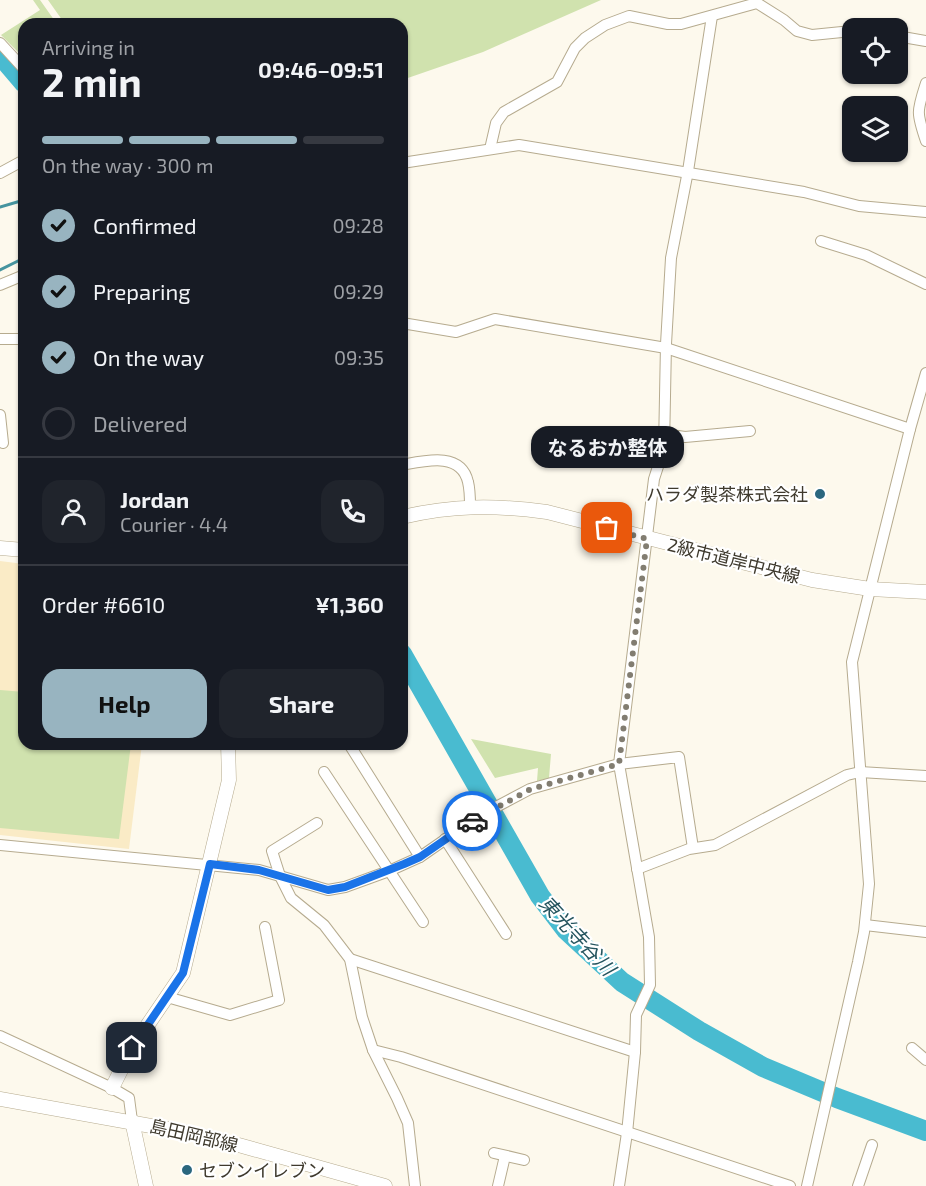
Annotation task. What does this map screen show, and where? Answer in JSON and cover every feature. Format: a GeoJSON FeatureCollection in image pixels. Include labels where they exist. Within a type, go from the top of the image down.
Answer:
{"type":"FeatureCollection","features":[{"type":"Feature","properties":{"kind":"street"},"geometry":{"type":"LineString","coordinates":[[490,149],[496,123],[504,112],[557,82],[575,48],[585,38],[605,25],[629,16],[668,24],[681,24],[757,3],[797,31],[812,35],[842,32]]}},
{"type":"Feature","properties":{"kind":"street"},"geometry":{"type":"LineString","coordinates":[[619,1186],[627,1133],[635,1052],[636,1015],[650,985],[649,937],[619,764],[654,479],[664,448],[671,258],[688,171],[712,16]]}},
{"type":"Feature","properties":{"kind":"street"},"geometry":{"type":"LineString","coordinates":[[908,38],[926,41]]}},
{"type":"Feature","properties":{"kind":"street"},"geometry":{"type":"LineString","coordinates":[[0,43],[18,62]]}},
{"type":"Feature","properties":{"kind":"street"},"geometry":{"type":"LineString","coordinates":[[926,82],[918,117],[926,141]]}},
{"type":"Feature","properties":{"kind":"street"},"geometry":{"type":"LineString","coordinates":[[408,164],[519,145],[688,171],[804,192],[859,206],[926,212]]}},
{"type":"Feature","properties":{"kind":"street"},"geometry":{"type":"LineString","coordinates":[[0,173],[18,163]]}},
{"type":"Feature","properties":{"kind":"street"},"geometry":{"type":"LineString","coordinates":[[821,241],[867,255],[926,284]]}},
{"type":"Feature","properties":{"kind":"street"},"geometry":{"type":"LineString","coordinates":[[0,285],[18,278]]}},
{"type":"Feature","properties":{"kind":"street"},"geometry":{"type":"LineString","coordinates":[[408,324],[456,332],[495,319],[666,348],[910,429]]}},
{"type":"Feature","properties":{"kind":"street"},"geometry":{"type":"LineString","coordinates":[[0,339],[18,339]]}},
{"type":"Feature","properties":{"kind":"street"},"geometry":{"type":"LineString","coordinates":[[807,1186],[865,925],[869,884],[852,662],[910,429],[923,397],[926,373]]}},
{"type":"Feature","properties":{"kind":"street"},"geometry":{"type":"LineString","coordinates":[[0,415],[3,443]]}},
{"type":"Feature","properties":{"kind":"street"},"geometry":{"type":"LineString","coordinates":[[664,434],[685,437],[750,431]]}},
{"type":"Feature","properties":{"kind":"street"},"geometry":{"type":"LineString","coordinates":[[408,464],[439,459],[452,463],[462,471],[468,481],[470,506]]}},
{"type":"Feature","properties":{"kind":"street","name":"2級市道岸中央線"},"geometry":{"type":"LineString","coordinates":[[408,516],[470,506],[511,507],[547,512],[812,580],[870,589],[926,592]]}},
{"type":"Feature","properties":{"kind":"street"},"geometry":{"type":"LineString","coordinates":[[0,548],[18,550]]}},
{"type":"Feature","properties":{"kind":"street"},"geometry":{"type":"LineString","coordinates":[[112,1088],[132,1048],[183,973],[229,780],[228,750]]}},
{"type":"Feature","properties":{"kind":"street"},"geometry":{"type":"LineString","coordinates":[[353,750],[420,857]]}},
{"type":"Feature","properties":{"kind":"street"},"geometry":{"type":"LineString","coordinates":[[0,845],[259,870],[328,890],[345,887],[420,857],[479,816],[531,789],[619,764],[679,757],[693,848]]}},
{"type":"Feature","properties":{"kind":"street"},"geometry":{"type":"LineString","coordinates":[[324,772],[423,922]]}},
{"type":"Feature","properties":{"kind":"street"},"geometry":{"type":"LineString","coordinates":[[637,869],[693,848],[715,845],[847,776],[860,772],[926,776]]}},
{"type":"Feature","properties":{"kind":"street"},"geometry":{"type":"LineString","coordinates":[[316,823],[272,851],[280,876],[291,898],[324,925],[350,959],[362,1017],[373,1050],[408,1123],[415,1186]]}},
{"type":"Feature","properties":{"kind":"street"},"geometry":{"type":"LineString","coordinates":[[445,839],[506,934]]}},
{"type":"Feature","properties":{"kind":"street"},"geometry":{"type":"LineString","coordinates":[[865,925],[926,932]]}},
{"type":"Feature","properties":{"kind":"street"},"geometry":{"type":"LineString","coordinates":[[167,997],[230,1016],[279,1000],[265,927]]}},
{"type":"Feature","properties":{"kind":"street"},"geometry":{"type":"LineString","coordinates":[[350,959],[635,1052]]}},
{"type":"Feature","properties":{"kind":"street"},"geometry":{"type":"LineString","coordinates":[[0,1036],[129,1098],[146,1186]]}},
{"type":"Feature","properties":{"kind":"street"},"geometry":{"type":"LineString","coordinates":[[912,1048],[926,1060]]}},
{"type":"Feature","properties":{"kind":"street"},"geometry":{"type":"LineString","coordinates":[[373,1050],[790,1186]]}},
{"type":"Feature","properties":{"kind":"street","name":"島田岡部線"},"geometry":{"type":"LineString","coordinates":[[0,1099],[132,1121],[235,1144],[385,1186]]}},
{"type":"Feature","properties":{"kind":"street"},"geometry":{"type":"LineString","coordinates":[[858,1186],[872,1145]]}},
{"type":"Feature","properties":{"kind":"street"},"geometry":{"type":"LineString","coordinates":[[494,1153],[524,1160]]}},
{"type":"Feature","properties":{"kind":"street"},"geometry":{"type":"LineString","coordinates":[[498,1186],[506,1156]]}},
{"type":"Feature","properties":{"kind":"shaded area"},"geometry":{"type":"Polygon","coordinates":[[[0,561],[18,563],[18,750],[141,750],[129,849],[0,835],[0,561]]]}},
{"type":"Feature","properties":{"kind":"green space"},"geometry":{"type":"Polygon","coordinates":[[[33,0],[40,0],[53,18],[28,18],[40,10],[33,0]]]}},
{"type":"Feature","properties":{"kind":"green space"},"geometry":{"type":"Polygon","coordinates":[[[48,0],[601,0],[483,52],[408,78],[408,18],[61,18],[48,0]]]}},
{"type":"Feature","properties":{"kind":"green space"},"geometry":{"type":"Polygon","coordinates":[[[18,24],[18,52],[1,35],[18,24]]]}},
{"type":"Feature","properties":{"kind":"green space"},"geometry":{"type":"Polygon","coordinates":[[[0,690],[18,692],[18,750],[130,750],[119,839],[0,828],[0,690]]]}},
{"type":"Feature","properties":{"kind":"green space"},"geometry":{"type":"Polygon","coordinates":[[[471,739],[551,754],[549,778],[537,781],[538,768],[495,778],[471,739]]]}},
{"type":"Feature","properties":{"kind":"waterway","name":"東光寺谷川"},"geometry":{"type":"LineString","coordinates":[[0,55],[18,76]]}},
{"type":"Feature","properties":{"kind":"waterway"},"geometry":{"type":"LineString","coordinates":[[0,207],[18,202]]}},
{"type":"Feature","properties":{"kind":"waterway"},"geometry":{"type":"LineString","coordinates":[[0,270],[18,261]]}},
{"type":"Feature","properties":{"kind":"waterway","name":"東光寺谷川"},"geometry":{"type":"LineString","coordinates":[[408,665],[540,896],[566,930],[622,982],[699,1031],[763,1067],[837,1098],[926,1131]]}},
{"type":"Feature","properties":{"kind":"way so far"},"geometry":{"type":"LineString","coordinates":[[472,821],[531,789],[619,764],[647,539],[607,528]]}},
{"type":"Feature","properties":{"kind":"place","name":"ハラダ製茶株式会社"},"geometry":{"type":"Point","coordinates":[820,494]}},
{"type":"Feature","properties":{"kind":"place","name":"なるおか整体"},"geometry":{"type":"Point","coordinates":[607,528]}},
{"type":"Feature","properties":{"kind":"place","name":"セブンイレブン"},"geometry":{"type":"Point","coordinates":[187,1170]}},
{"type":"Feature","properties":{"kind":"route"},"geometry":{"type":"LineString","coordinates":[[132,1048],[183,973],[210,864],[259,870],[328,890],[345,887],[420,857],[472,821]]}}]}
